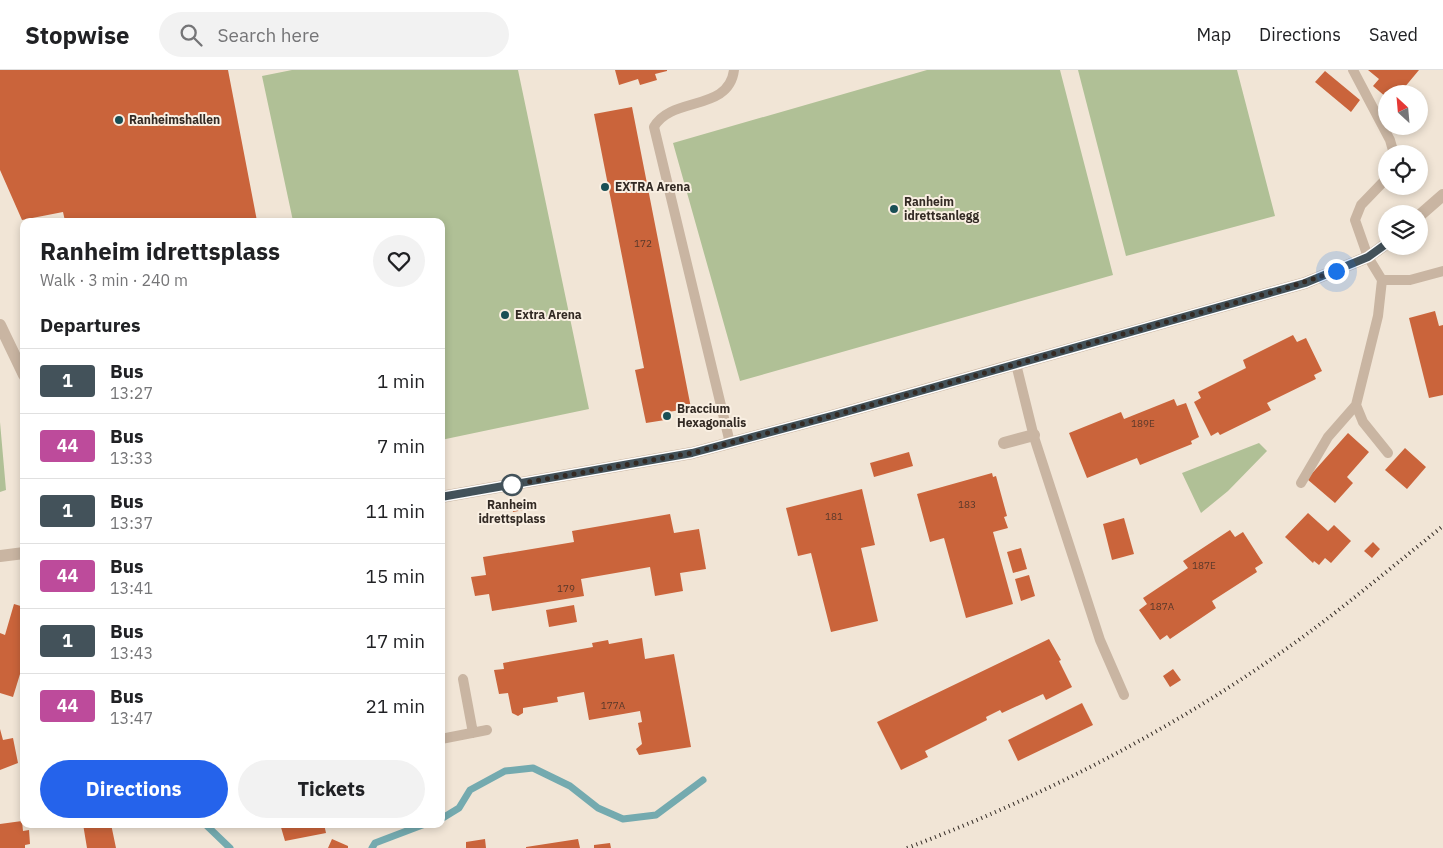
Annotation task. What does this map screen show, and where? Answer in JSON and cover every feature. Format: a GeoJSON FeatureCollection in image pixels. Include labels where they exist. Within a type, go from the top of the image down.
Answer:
{"type":"FeatureCollection","features":[{"type":"Feature","properties":{"kind":"street"},"geometry":{"type":"LineString","coordinates":[[1428,207],[1442,194]]}},
{"type":"Feature","properties":{"kind":"street"},"geometry":{"type":"LineString","coordinates":[[445,496],[672,457],[730,442],[1305,283],[1368,257],[1378,250]]}},
{"type":"Feature","properties":{"kind":"street"},"geometry":{"type":"LineString","coordinates":[[0,325],[20,367]]}},
{"type":"Feature","properties":{"kind":"street"},"geometry":{"type":"LineString","coordinates":[[1004,443],[1034,435]]}},
{"type":"Feature","properties":{"kind":"street"},"geometry":{"type":"LineString","coordinates":[[0,556],[20,554]]}},
{"type":"Feature","properties":{"kind":"lane"},"geometry":{"type":"LineString","coordinates":[[730,442],[654,127],[667,114],[722,94],[730,84],[734,70]]}},
{"type":"Feature","properties":{"kind":"lane"},"geometry":{"type":"LineString","coordinates":[[1353,70],[1391,145]]}},
{"type":"Feature","properties":{"kind":"lane"},"geometry":{"type":"LineString","coordinates":[[1301,483],[1328,436],[1356,405],[1378,316],[1382,280],[1368,257],[1355,220],[1361,205],[1378,187]]}},
{"type":"Feature","properties":{"kind":"lane"},"geometry":{"type":"LineString","coordinates":[[1382,280],[1410,280],[1443,271]]}},
{"type":"Feature","properties":{"kind":"lane"},"geometry":{"type":"LineString","coordinates":[[1016,364],[1034,435],[1100,640],[1124,695]]}},
{"type":"Feature","properties":{"kind":"lane"},"geometry":{"type":"LineString","coordinates":[[1356,405],[1363,422],[1388,453]]}},
{"type":"Feature","properties":{"kind":"lane"},"geometry":{"type":"LineString","coordinates":[[463,679],[473,733]]}},
{"type":"Feature","properties":{"kind":"lane"},"geometry":{"type":"LineString","coordinates":[[445,738],[487,730]]}},
{"type":"Feature","properties":{"kind":"green space","name":"Extra Arena"},"geometry":{"type":"Polygon","coordinates":[[[292,70],[518,70],[589,409],[445,439],[445,218],[292,218],[262,76],[292,70]]]}},
{"type":"Feature","properties":{"kind":"green space","name":"Ranheim idrettsanlegg"},"geometry":{"type":"Polygon","coordinates":[[[927,70],[1060,70],[1113,275],[740,381],[673,143],[927,70]]]}},
{"type":"Feature","properties":{"kind":"green space"},"geometry":{"type":"Polygon","coordinates":[[[1078,70],[1237,70],[1275,216],[1126,256],[1078,70]]]}},
{"type":"Feature","properties":{"kind":"green space"},"geometry":{"type":"Polygon","coordinates":[[[0,422],[6,490],[0,492],[0,422]]]}},
{"type":"Feature","properties":{"kind":"green space"},"geometry":{"type":"Polygon","coordinates":[[[1259,443],[1267,451],[1228,491],[1201,513],[1182,473],[1259,443]]]}},
{"type":"Feature","properties":{"kind":"building","name":"Ranheimshallen"},"geometry":{"type":"Polygon","coordinates":[[[0,70],[228,70],[256,218],[64,218],[63,212],[32,218],[21,218],[0,170],[0,70]]]}},
{"type":"Feature","properties":{"kind":"building"},"geometry":{"type":"Polygon","coordinates":[[[615,70],[667,71],[655,74],[657,80],[640,85],[638,79],[619,85],[615,70]]]}},
{"type":"Feature","properties":{"kind":"building"},"geometry":{"type":"Polygon","coordinates":[[[1368,70],[1419,70],[1406,85],[1378,85],[1378,90],[1373,86],[1379,79],[1368,70]]]}},
{"type":"Feature","properties":{"kind":"building"},"geometry":{"type":"Polygon","coordinates":[[[1325,71],[1360,100],[1351,112],[1315,82],[1325,71]]]}},
{"type":"Feature","properties":{"kind":"building"},"geometry":{"type":"Polygon","coordinates":[[[632,107],[691,408],[663,413],[665,420],[646,423],[635,370],[644,368],[594,114],[632,107]]]}},
{"type":"Feature","properties":{"kind":"building"},"geometry":{"type":"Polygon","coordinates":[[[1435,311],[1439,326],[1443,325],[1443,395],[1429,398],[1409,318],[1435,311]]]}},
{"type":"Feature","properties":{"kind":"building"},"geometry":{"type":"Polygon","coordinates":[[[1293,335],[1297,342],[1306,338],[1322,371],[1314,375],[1316,379],[1267,403],[1271,410],[1220,435],[1218,432],[1211,436],[1194,402],[1201,398],[1198,392],[1246,368],[1243,360],[1293,335]]]}},
{"type":"Feature","properties":{"kind":"building"},"geometry":{"type":"Polygon","coordinates":[[[1174,399],[1177,406],[1186,403],[1199,437],[1191,441],[1192,444],[1140,465],[1137,458],[1087,478],[1069,433],[1121,412],[1124,419],[1174,399]]]}},
{"type":"Feature","properties":{"kind":"building"},"geometry":{"type":"Polygon","coordinates":[[[1348,433],[1369,452],[1347,477],[1353,483],[1335,503],[1307,479],[1348,433]]]}},
{"type":"Feature","properties":{"kind":"building"},"geometry":{"type":"Polygon","coordinates":[[[1405,448],[1426,467],[1407,489],[1385,470],[1405,448]]]}},
{"type":"Feature","properties":{"kind":"building"},"geometry":{"type":"Polygon","coordinates":[[[909,452],[913,466],[874,477],[870,463],[909,452]]]}},
{"type":"Feature","properties":{"kind":"building"},"geometry":{"type":"Polygon","coordinates":[[[992,473],[993,477],[996,476],[1007,516],[1004,517],[1008,528],[993,532],[1013,604],[966,618],[944,538],[930,542],[917,494],[992,473]]]}},
{"type":"Feature","properties":{"kind":"building"},"geometry":{"type":"Polygon","coordinates":[[[862,489],[875,545],[861,548],[878,621],[831,632],[811,553],[798,556],[786,508],[862,489]]]}},
{"type":"Feature","properties":{"kind":"building"},"geometry":{"type":"Polygon","coordinates":[[[523,504],[524,510],[513,512],[512,505],[523,504]]]}},
{"type":"Feature","properties":{"kind":"building"},"geometry":{"type":"Polygon","coordinates":[[[1308,513],[1328,531],[1334,525],[1351,541],[1331,563],[1325,558],[1319,565],[1314,561],[1313,563],[1285,537],[1308,513]]]}},
{"type":"Feature","properties":{"kind":"building"},"geometry":{"type":"Polygon","coordinates":[[[670,514],[674,533],[699,529],[706,569],[680,573],[683,591],[655,596],[650,567],[581,579],[584,596],[492,611],[489,594],[475,596],[471,577],[486,575],[483,557],[574,542],[572,531],[670,514]]]}},
{"type":"Feature","properties":{"kind":"building"},"geometry":{"type":"Polygon","coordinates":[[[1124,518],[1134,554],[1112,560],[1103,524],[1124,518]]]}},
{"type":"Feature","properties":{"kind":"building"},"geometry":{"type":"Polygon","coordinates":[[[1230,530],[1235,537],[1243,532],[1263,563],[1255,568],[1257,572],[1212,601],[1216,608],[1170,639],[1167,635],[1160,640],[1139,610],[1147,604],[1143,598],[1188,568],[1183,561],[1230,530]]]}},
{"type":"Feature","properties":{"kind":"building"},"geometry":{"type":"Polygon","coordinates":[[[1373,542],[1380,549],[1372,558],[1364,551],[1373,542]]]}},
{"type":"Feature","properties":{"kind":"building"},"geometry":{"type":"Polygon","coordinates":[[[1021,548],[1027,569],[1013,573],[1007,552],[1021,548]]]}},
{"type":"Feature","properties":{"kind":"building"},"geometry":{"type":"Polygon","coordinates":[[[1029,575],[1035,596],[1021,601],[1015,579],[1029,575]]]}},
{"type":"Feature","properties":{"kind":"building"},"geometry":{"type":"Polygon","coordinates":[[[14,604],[20,606],[20,674],[13,697],[0,693],[0,633],[5,635],[14,604]]]}},
{"type":"Feature","properties":{"kind":"building"},"geometry":{"type":"Polygon","coordinates":[[[574,605],[577,622],[549,627],[546,610],[574,605]]]}},
{"type":"Feature","properties":{"kind":"building"},"geometry":{"type":"Polygon","coordinates":[[[642,638],[645,659],[674,654],[691,747],[639,755],[636,749],[642,744],[638,723],[642,722],[640,711],[589,720],[584,692],[557,697],[558,702],[523,708],[523,713],[518,716],[512,713],[508,693],[499,694],[494,670],[504,669],[503,663],[593,647],[592,643],[608,640],[609,644],[642,638]]]}},
{"type":"Feature","properties":{"kind":"building"},"geometry":{"type":"Polygon","coordinates":[[[1049,639],[1061,660],[1059,661],[1072,687],[1046,700],[1043,694],[1002,713],[1000,710],[986,717],[987,720],[925,751],[928,757],[901,770],[877,722],[1049,639]]]}},
{"type":"Feature","properties":{"kind":"building"},"geometry":{"type":"Polygon","coordinates":[[[1173,669],[1181,680],[1170,687],[1163,676],[1173,669]]]}},
{"type":"Feature","properties":{"kind":"building"},"geometry":{"type":"Polygon","coordinates":[[[1082,703],[1093,725],[1018,761],[1008,740],[1082,703]]]}},
{"type":"Feature","properties":{"kind":"building"},"geometry":{"type":"Polygon","coordinates":[[[0,729],[3,740],[13,738],[18,763],[0,770],[0,729]]]}},
{"type":"Feature","properties":{"kind":"building"},"geometry":{"type":"Polygon","coordinates":[[[20,821],[20,828],[23,828],[23,831],[29,830],[30,844],[25,845],[25,848],[0,848],[0,824],[20,821]]]}},
{"type":"Feature","properties":{"kind":"building"},"geometry":{"type":"Polygon","coordinates":[[[84,828],[112,828],[116,848],[87,848],[84,828]]]}},
{"type":"Feature","properties":{"kind":"building"},"geometry":{"type":"Polygon","coordinates":[[[281,828],[325,828],[326,833],[285,841],[281,828]]]}},
{"type":"Feature","properties":{"kind":"building"},"geometry":{"type":"Polygon","coordinates":[[[332,839],[348,846],[348,848],[328,848],[332,839]]]}},
{"type":"Feature","properties":{"kind":"building"},"geometry":{"type":"Polygon","coordinates":[[[485,839],[486,848],[466,848],[466,842],[485,839]]]}},
{"type":"Feature","properties":{"kind":"building"},"geometry":{"type":"Polygon","coordinates":[[[578,839],[580,848],[526,848],[526,847],[578,839]]]}},
{"type":"Feature","properties":{"kind":"building"},"geometry":{"type":"Polygon","coordinates":[[[610,843],[611,848],[594,848],[594,845],[610,843]]]}},
{"type":"Feature","properties":{"kind":"waterway"},"geometry":{"type":"LineString","coordinates":[[445,817],[459,808],[470,790],[505,771],[533,768],[570,786],[598,808],[623,819],[656,815],[703,780]]}},
{"type":"Feature","properties":{"kind":"waterway"},"geometry":{"type":"LineString","coordinates":[[209,828],[230,848]]}},
{"type":"Feature","properties":{"kind":"waterway"},"geometry":{"type":"LineString","coordinates":[[372,848],[375,843],[414,828]]}},
{"type":"Feature","properties":{"kind":"railway"},"geometry":{"type":"LineString","coordinates":[[907,848],[1015,803],[1068,778],[1172,722],[1222,692],[1319,625],[1443,526]]}},
{"type":"Feature","properties":{"kind":"bus line","name":"1"},"geometry":{"type":"LineString","coordinates":[[445,496],[692,453],[835,415],[1305,283],[1368,257],[1378,250]]}},
{"type":"Feature","properties":{"kind":"place","name":"Ranheimshallen"},"geometry":{"type":"Point","coordinates":[119,120]}},
{"type":"Feature","properties":{"kind":"place","name":"EXTRA Arena"},"geometry":{"type":"Point","coordinates":[605,187]}},
{"type":"Feature","properties":{"kind":"place","name":"Ranheim idrettsanlegg"},"geometry":{"type":"Point","coordinates":[894,209]}},
{"type":"Feature","properties":{"kind":"place","name":"Extra Arena"},"geometry":{"type":"Point","coordinates":[505,315]}},
{"type":"Feature","properties":{"kind":"place","name":"Braccium Hexagonalis"},"geometry":{"type":"Point","coordinates":[667,416]}},
{"type":"Feature","properties":{"kind":"place","name":"Ranheim idrettsplass"},"geometry":{"type":"Point","coordinates":[512,485]}},
{"type":"Feature","properties":{"kind":"route"},"geometry":{"type":"LineString","coordinates":[[512,485],[692,453],[835,415],[1305,283],[1336,271]]}}]}
